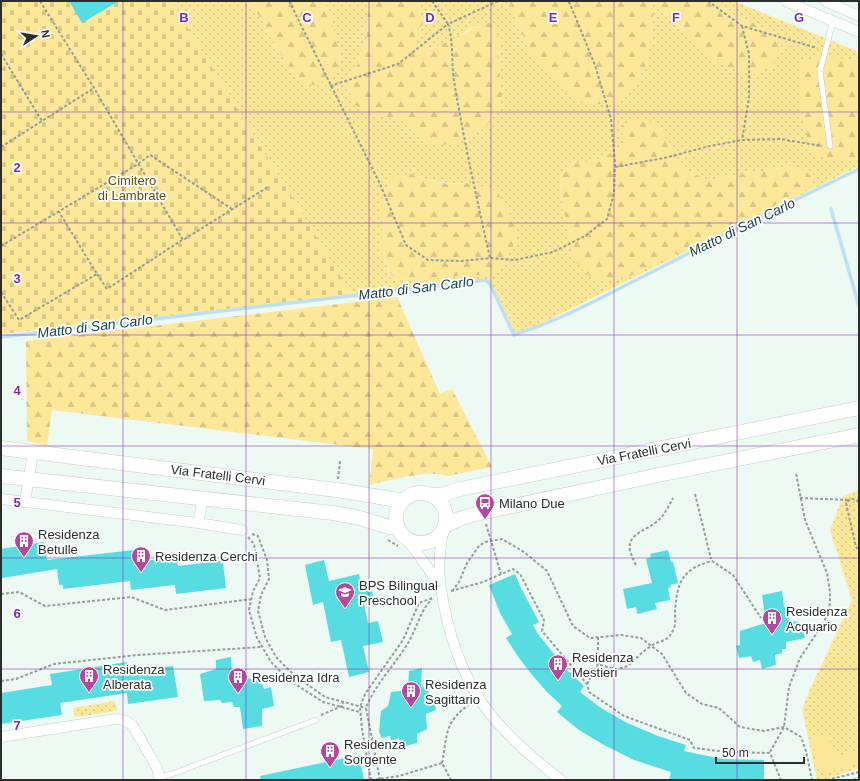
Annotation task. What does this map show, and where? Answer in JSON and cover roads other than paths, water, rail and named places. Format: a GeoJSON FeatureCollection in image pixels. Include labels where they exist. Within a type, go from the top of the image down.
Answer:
{"type":"FeatureCollection","features":[{"type":"Feature","properties":{"kind":"street"},"geometry":{"type":"LineString","coordinates":[[785,1],[859,32]]}},
{"type":"Feature","properties":{"kind":"street"},"geometry":{"type":"LineString","coordinates":[[825,1],[859,16]]}},
{"type":"Feature","properties":{"kind":"street","name":"Via Fratelli Cervi"},"geometry":{"type":"LineString","coordinates":[[428,495],[442,495],[460,489],[859,408]]}},
{"type":"Feature","properties":{"kind":"street","name":"Via Fratelli Cervi"},"geometry":{"type":"LineString","coordinates":[[444,529],[459,519],[480,513],[668,473],[859,435]]}},
{"type":"Feature","properties":{"kind":"street","name":"Via Fratelli Cervi"},"geometry":{"type":"LineString","coordinates":[[1,448],[230,475],[344,491],[402,501]]}},
{"type":"Feature","properties":{"kind":"street"},"geometry":{"type":"LineString","coordinates":[[25,502],[33,452]]}},
{"type":"Feature","properties":{"kind":"street","name":"Via Fratelli Cervi"},"geometry":{"type":"LineString","coordinates":[[1,476],[333,513],[356,517],[389,527],[397,526]]}},
{"type":"Feature","properties":{"kind":"street"},"geometry":{"type":"LineString","coordinates":[[441,588],[428,568],[403,544],[402,535],[397,526],[397,510],[402,501],[411,495],[421,493],[436,498],[445,511],[446,519],[440,556],[441,588],[448,620],[458,653],[473,688],[482,703],[508,734],[537,762],[561,780]]}},
{"type":"Feature","properties":{"kind":"street","name":"Via Fratelli Cervi"},"geometry":{"type":"LineString","coordinates":[[198,523],[203,498]]}},
{"type":"Feature","properties":{"kind":"street"},"geometry":{"type":"LineString","coordinates":[[1,499],[198,523],[242,530]]}},
{"type":"Feature","properties":{"kind":"street"},"geometry":{"type":"LineString","coordinates":[[403,544],[426,543],[436,538],[444,529]]}},
{"type":"Feature","properties":{"kind":"street"},"geometry":{"type":"LineString","coordinates":[[1,737],[115,718],[121,719],[128,721],[134,726],[159,777]]}},
{"type":"Feature","properties":{"kind":"lane"},"geometry":{"type":"LineString","coordinates":[[830,146],[820,71],[834,21]]}},
{"type":"Feature","properties":{"kind":"lane"},"geometry":{"type":"LineString","coordinates":[[159,777],[172,774],[316,720]]}},
{"type":"Feature","properties":{"kind":"waterway","name":"Matto di San Carlo"},"geometry":{"type":"LineString","coordinates":[[1,337],[486,280],[490,284],[514,335],[552,321],[586,305],[859,169]]}},
{"type":"Feature","properties":{"kind":"waterway"},"geometry":{"type":"LineString","coordinates":[[831,209],[859,306]]}},
{"type":"Feature","properties":{"kind":"place","name":"Milano Due"},"geometry":{"type":"Point","coordinates":[485,520]}},
{"type":"Feature","properties":{"kind":"place","name":"Residenza Betulle"},"geometry":{"type":"Point","coordinates":[24,558]}},
{"type":"Feature","properties":{"kind":"place","name":"Residenza Cerchi"},"geometry":{"type":"Point","coordinates":[141,573]}},
{"type":"Feature","properties":{"kind":"place","name":"BPS Bilingual Preschool"},"geometry":{"type":"Point","coordinates":[345,609]}},
{"type":"Feature","properties":{"kind":"place","name":"Residenza Acquario"},"geometry":{"type":"Point","coordinates":[772,635]}},
{"type":"Feature","properties":{"kind":"place","name":"Residenza Mestieri"},"geometry":{"type":"Point","coordinates":[558,681]}},
{"type":"Feature","properties":{"kind":"place","name":"Residenza Alberata"},"geometry":{"type":"Point","coordinates":[89,693]}},
{"type":"Feature","properties":{"kind":"place","name":"Residenza Idra"},"geometry":{"type":"Point","coordinates":[238,694]}},
{"type":"Feature","properties":{"kind":"place","name":"Residenza Sagittario"},"geometry":{"type":"Point","coordinates":[411,708]}},
{"type":"Feature","properties":{"kind":"place","name":"Residenza Sorgente"},"geometry":{"type":"Point","coordinates":[330,768]}},
{"type":"Feature","properties":{"kind":"park label","name":"Cimitero di Lambrate"},"geometry":{"type":"Point","coordinates":[132,188]}}]}
